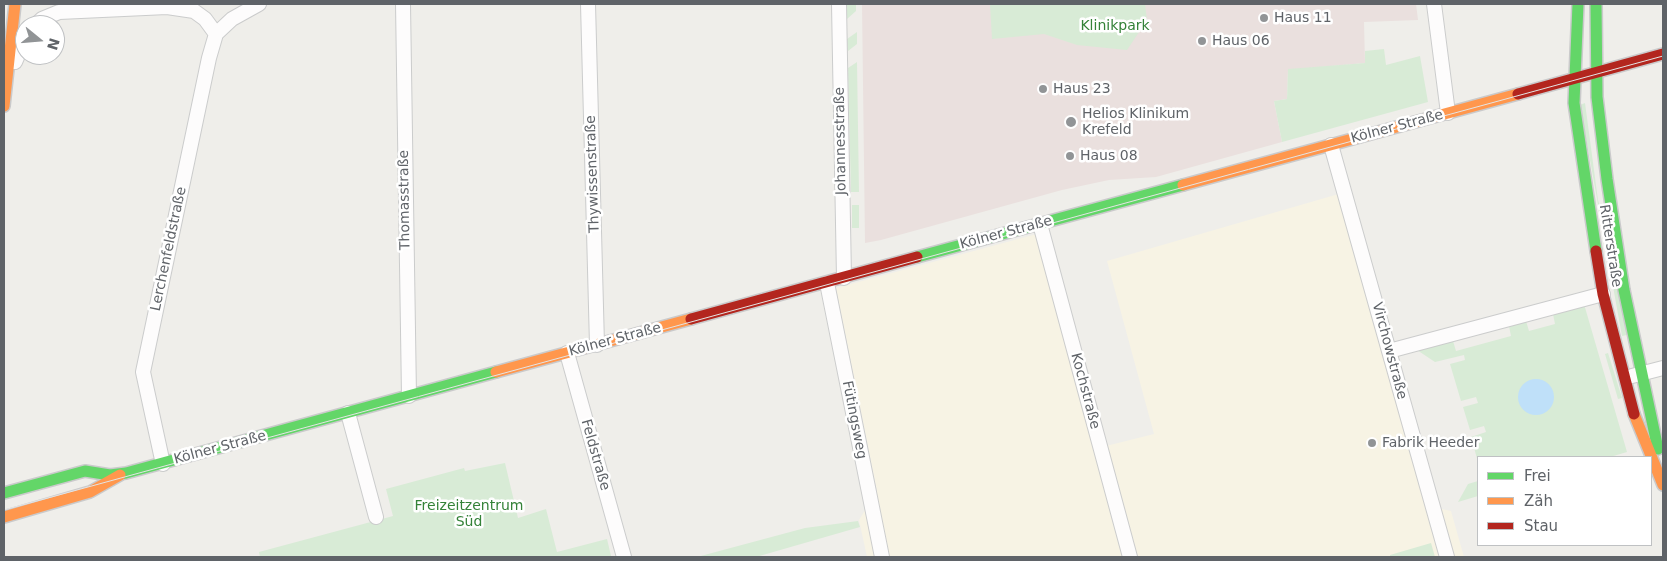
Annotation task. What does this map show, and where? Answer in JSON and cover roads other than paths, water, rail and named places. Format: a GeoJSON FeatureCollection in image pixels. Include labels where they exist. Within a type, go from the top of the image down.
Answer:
{"type":"FeatureCollection","features":[{"type":"Feature","properties":{"kind":"main road"},"geometry":{"type":"LineString","coordinates":[[4,106],[15,4]]}},
{"type":"Feature","properties":{"kind":"main road","name":"Ritterstraße"},"geometry":{"type":"LineString","coordinates":[[1578,4],[1573,78],[1574,103],[1603,294],[1622,378],[1651,456]]}},
{"type":"Feature","properties":{"kind":"main road","name":"Ritterstraße"},"geometry":{"type":"LineString","coordinates":[[1596,4],[1595,72],[1612,216],[1624,290],[1640,374],[1658,447],[1663,484]]}},
{"type":"Feature","properties":{"kind":"main road","name":"Kölner Straße"},"geometry":{"type":"LineString","coordinates":[[4,517],[90,492],[120,475],[1663,54]]}},
{"type":"Feature","properties":{"kind":"main road","name":"Ritterstraße"},"geometry":{"type":"LineString","coordinates":[[1652,457],[1663,484]]}},
{"type":"Feature","properties":{"kind":"main road","name":"Kölner Straße"},"geometry":{"type":"LineString","coordinates":[[4,493],[85,471],[120,475]]}},
{"type":"Feature","properties":{"kind":"street"},"geometry":{"type":"LineString","coordinates":[[53,15],[59,12],[179,8],[194,11],[205,18],[216,34],[232,19],[258,4]]}},
{"type":"Feature","properties":{"kind":"street","name":"Thomasstraße"},"geometry":{"type":"LineString","coordinates":[[403,4],[409,396]]}},
{"type":"Feature","properties":{"kind":"street","name":"Thywissenstraße"},"geometry":{"type":"LineString","coordinates":[[588,4],[597,345]]}},
{"type":"Feature","properties":{"kind":"street","name":"Johannesstraße"},"geometry":{"type":"LineString","coordinates":[[839,4],[844,278]]}},
{"type":"Feature","properties":{"kind":"street"},"geometry":{"type":"LineString","coordinates":[[1434,4],[1448,113]]}},
{"type":"Feature","properties":{"kind":"street","name":"Lerchenfeldstraße"},"geometry":{"type":"LineString","coordinates":[[163,464],[143,372],[209,58],[216,34]]}},
{"type":"Feature","properties":{"kind":"street"},"geometry":{"type":"LineString","coordinates":[[8,79],[15,63]]}},
{"type":"Feature","properties":{"kind":"street","name":"Virchowstraße"},"geometry":{"type":"LineString","coordinates":[[1331,145],[1447,557]]}},
{"type":"Feature","properties":{"kind":"street","name":"Kochstraße"},"geometry":{"type":"LineString","coordinates":[[1040,224],[1130,557]]}},
{"type":"Feature","properties":{"kind":"street","name":"Fütingsweg"},"geometry":{"type":"LineString","coordinates":[[827,282],[882,557]]}},
{"type":"Feature","properties":{"kind":"street"},"geometry":{"type":"LineString","coordinates":[[1388,352],[1603,294]]}},
{"type":"Feature","properties":{"kind":"street","name":"Feldstraße"},"geometry":{"type":"LineString","coordinates":[[567,353],[624,557]]}},
{"type":"Feature","properties":{"kind":"street"},"geometry":{"type":"LineString","coordinates":[[1622,378],[1663,368]]}},
{"type":"Feature","properties":{"kind":"street"},"geometry":{"type":"LineString","coordinates":[[348,413],[376,517]]}},
{"type":"Feature","properties":{"kind":"water"},"geometry":{"type":"Polygon","coordinates":[[[1536,379],[1549,384],[1554,397],[1549,410],[1536,415],[1523,410],[1518,397],[1523,384],[1536,379]]]}},
{"type":"Feature","properties":{"kind":"tram line"},"geometry":{"type":"LineString","coordinates":[[4,510],[1663,56]]}},
{"type":"Feature","properties":{"kind":"place","name":"Haus 11"},"geometry":{"type":"Point","coordinates":[1264,18]}},
{"type":"Feature","properties":{"kind":"place","name":"Haus 06"},"geometry":{"type":"Point","coordinates":[1202,41]}},
{"type":"Feature","properties":{"kind":"place","name":"Haus 23"},"geometry":{"type":"Point","coordinates":[1043,89]}},
{"type":"Feature","properties":{"kind":"place","name":"Helios Klinikum Krefeld"},"geometry":{"type":"Point","coordinates":[1071,122]}},
{"type":"Feature","properties":{"kind":"place","name":"Haus 08"},"geometry":{"type":"Point","coordinates":[1070,156]}},
{"type":"Feature","properties":{"kind":"place","name":"Fabrik Heeder"},"geometry":{"type":"Point","coordinates":[1372,443]}},
{"type":"Feature","properties":{"kind":"park label","name":"Klinikpark"},"geometry":{"type":"Point","coordinates":[1115,26]}},
{"type":"Feature","properties":{"kind":"park label","name":"Freizeitzentrum Süd"},"geometry":{"type":"Point","coordinates":[469,514]}}]}
